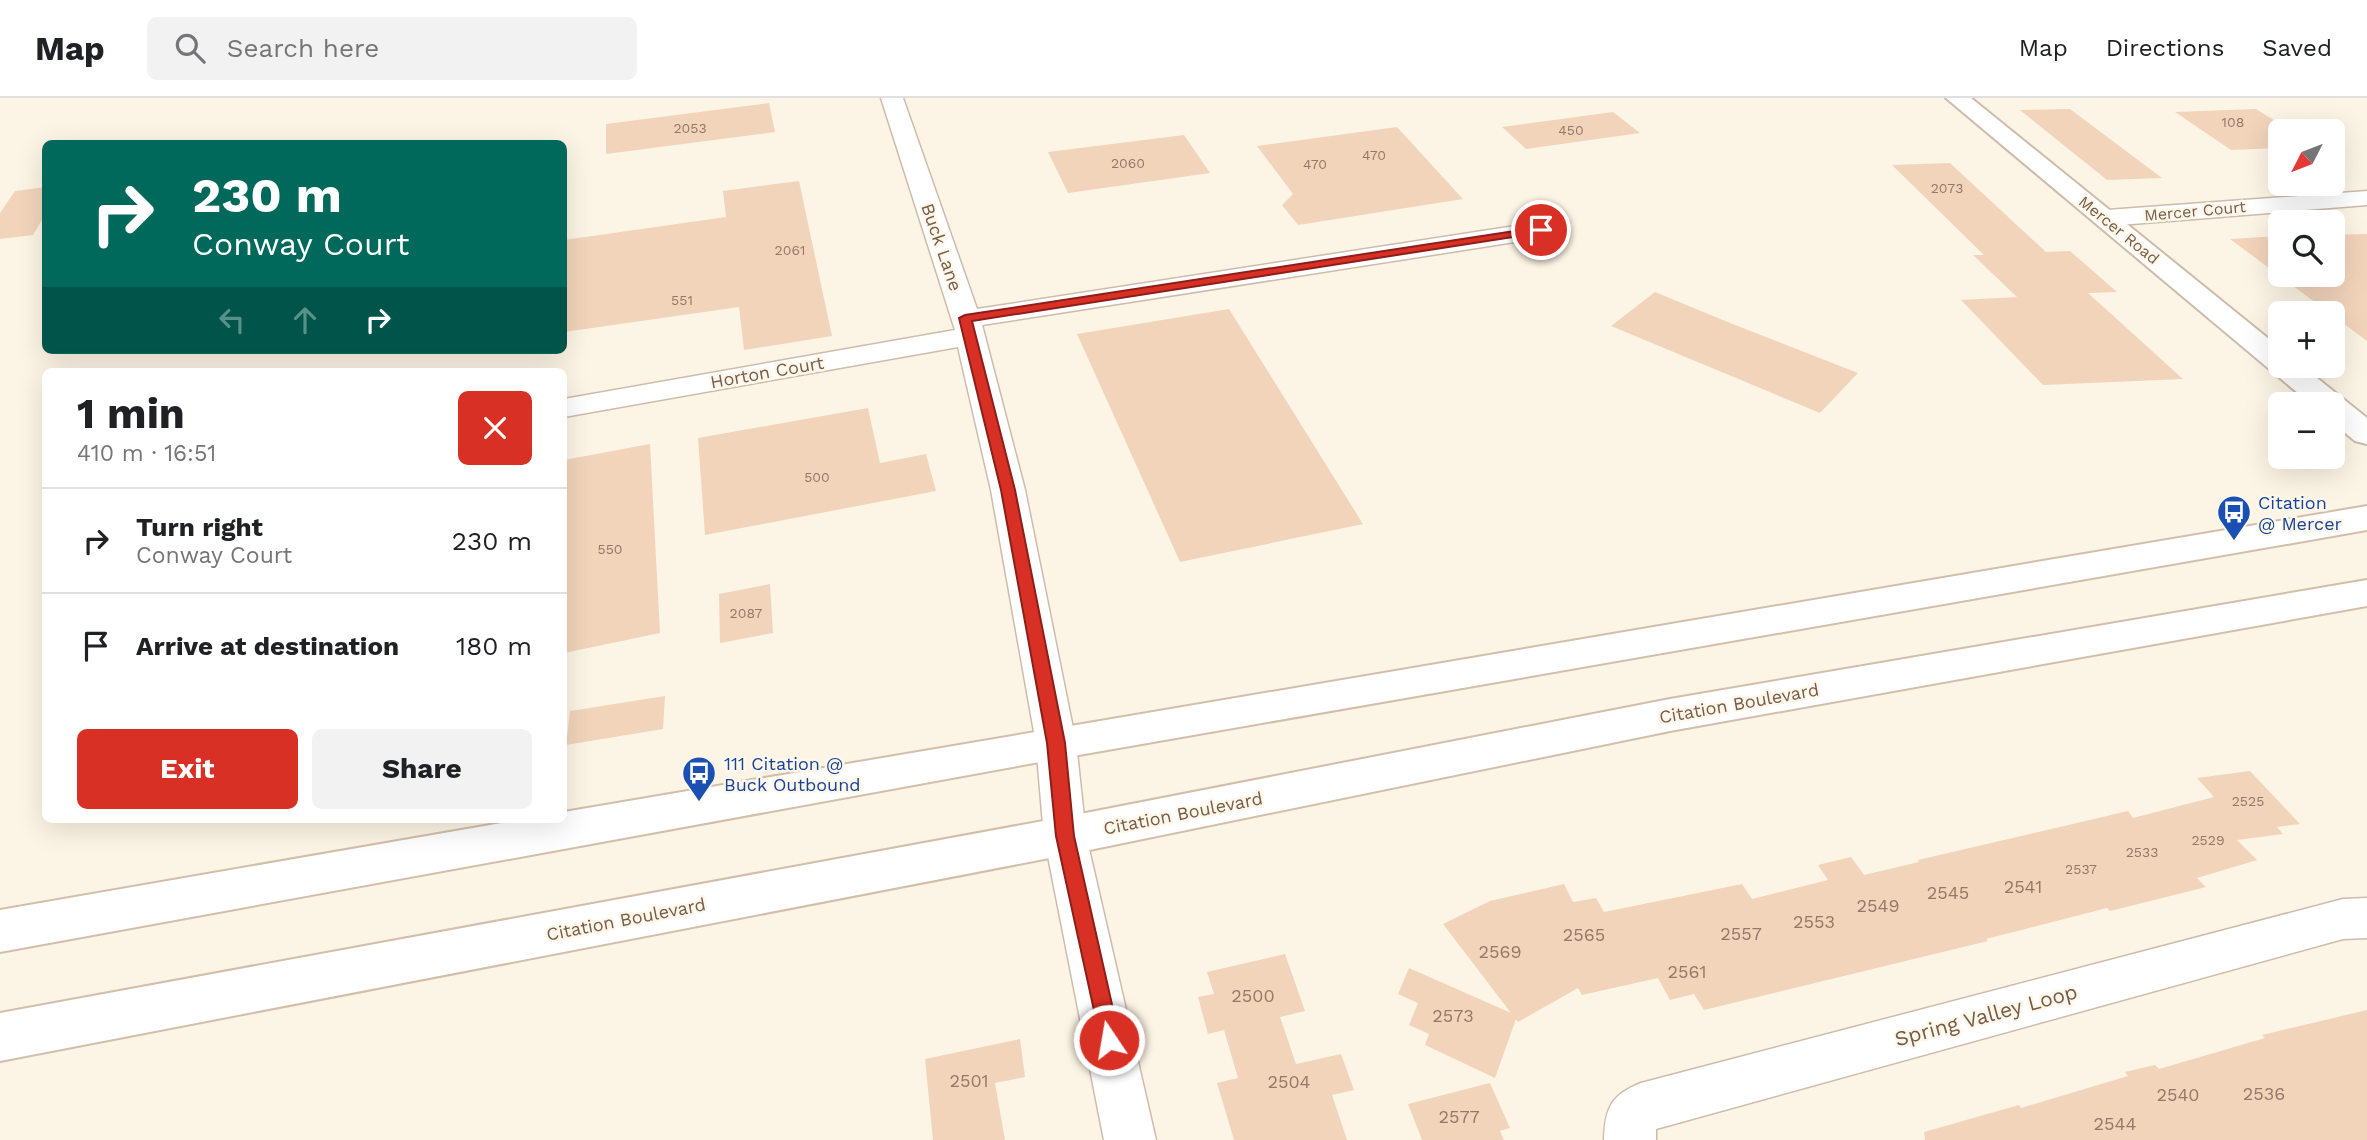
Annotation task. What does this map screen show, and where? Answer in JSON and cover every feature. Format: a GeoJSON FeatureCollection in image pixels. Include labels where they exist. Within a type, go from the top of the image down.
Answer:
{"type":"FeatureCollection","features":[{"type":"Feature","properties":{"kind":"main road","name":"Mercer Road"},"geometry":{"type":"LineString","coordinates":[[1957,98],[2107,218],[2268,353]]}},
{"type":"Feature","properties":{"kind":"main road","name":"Mercer Road"},"geometry":{"type":"LineString","coordinates":[[2298,378],[2315,392]]}},
{"type":"Feature","properties":{"kind":"main road","name":"Mercer Road"},"geometry":{"type":"LineString","coordinates":[[2345,416],[2367,434]]}},
{"type":"Feature","properties":{"kind":"main road"},"geometry":{"type":"LineString","coordinates":[[0,931],[1056,743],[2367,518]]}},
{"type":"Feature","properties":{"kind":"main road","name":"Citation Boulevard"},"geometry":{"type":"LineString","coordinates":[[0,1037],[1065,836],[1670,715],[2367,593]]}},
{"type":"Feature","properties":{"kind":"street","name":"Buck Lane"},"geometry":{"type":"LineString","coordinates":[[892,98],[968,327],[1008,490],[1056,743],[1065,836],[1130,1140]]}},
{"type":"Feature","properties":{"kind":"street","name":"Mercer Court"},"geometry":{"type":"LineString","coordinates":[[2107,218],[2367,198]]}},
{"type":"Feature","properties":{"kind":"street","name":"Horton Court"},"geometry":{"type":"LineString","coordinates":[[567,407],[968,327],[1541,230]]}},
{"type":"Feature","properties":{"kind":"street","name":"Spring Valley Loop"},"geometry":{"type":"LineString","coordinates":[[1630,1140],[1630,1120],[1641,1108],[2329,922],[2367,918]]}},
{"type":"Feature","properties":{"kind":"building"},"geometry":{"type":"Polygon","coordinates":[[[769,103],[775,132],[606,154],[606,124],[769,103]]]}},
{"type":"Feature","properties":{"kind":"building"},"geometry":{"type":"Polygon","coordinates":[[[2070,109],[2162,178],[2107,180],[2020,110],[2070,109]]]}},
{"type":"Feature","properties":{"kind":"building"},"geometry":{"type":"Polygon","coordinates":[[[2256,109],[2272,119],[2268,119],[2268,148],[2231,150],[2175,112],[2256,109]]]}},
{"type":"Feature","properties":{"kind":"building"},"geometry":{"type":"Polygon","coordinates":[[[1613,112],[1640,133],[1526,149],[1502,127],[1613,112]]]}},
{"type":"Feature","properties":{"kind":"building"},"geometry":{"type":"Polygon","coordinates":[[[1397,127],[1463,199],[1298,225],[1282,205],[1293,194],[1257,146],[1397,127]]]}},
{"type":"Feature","properties":{"kind":"building"},"geometry":{"type":"Polygon","coordinates":[[[1184,135],[1210,173],[1068,193],[1048,152],[1184,135]]]}},
{"type":"Feature","properties":{"kind":"building"},"geometry":{"type":"Polygon","coordinates":[[[1950,163],[2046,252],[2070,251],[2117,292],[2088,293],[2183,379],[2043,385],[1961,300],[2017,297],[1973,255],[1984,255],[1892,165],[1950,163]]]}},
{"type":"Feature","properties":{"kind":"building"},"geometry":{"type":"Polygon","coordinates":[[[799,181],[832,336],[744,350],[739,307],[567,332],[567,240],[726,217],[723,191],[799,181]]]}},
{"type":"Feature","properties":{"kind":"building"},"geometry":{"type":"Polygon","coordinates":[[[42,188],[42,220],[33,235],[0,239],[0,213],[15,191],[42,188]]]}},
{"type":"Feature","properties":{"kind":"building"},"geometry":{"type":"Polygon","coordinates":[[[2367,234],[2367,341],[2345,325],[2345,301],[2313,301],[2294,287],[2345,287],[2345,235],[2367,234]]]}},
{"type":"Feature","properties":{"kind":"building"},"geometry":{"type":"Polygon","coordinates":[[[2268,237],[2268,267],[2230,239],[2268,237]]]}},
{"type":"Feature","properties":{"kind":"building"},"geometry":{"type":"Polygon","coordinates":[[[1655,292],[1858,373],[1820,413],[1611,326],[1655,292]]]}},
{"type":"Feature","properties":{"kind":"building"},"geometry":{"type":"Polygon","coordinates":[[[1229,309],[1363,524],[1180,562],[1077,334],[1229,309]]]}},
{"type":"Feature","properties":{"kind":"building"},"geometry":{"type":"Polygon","coordinates":[[[868,408],[880,463],[926,454],[936,491],[705,535],[698,438],[868,408]]]}},
{"type":"Feature","properties":{"kind":"building"},"geometry":{"type":"Polygon","coordinates":[[[650,444],[660,633],[567,652],[567,459],[650,444]]]}},
{"type":"Feature","properties":{"kind":"building"},"geometry":{"type":"Polygon","coordinates":[[[770,584],[773,633],[720,643],[719,594],[770,584]]]}},
{"type":"Feature","properties":{"kind":"building"},"geometry":{"type":"Polygon","coordinates":[[[665,696],[663,729],[567,745],[570,711],[665,696]]]}},
{"type":"Feature","properties":{"kind":"building"},"geometry":{"type":"Polygon","coordinates":[[[2250,771],[2300,824],[2277,827],[2283,834],[2237,840],[2257,860],[2197,878],[2206,887],[2110,911],[2107,908],[1986,939],[1988,941],[1704,1010],[1694,994],[1670,1000],[1658,978],[1582,995],[1578,988],[1518,1022],[1516,1019],[1495,1078],[1425,1045],[1429,1034],[1409,1025],[1418,1003],[1398,994],[1409,968],[1511,1013],[1443,924],[1490,901],[1564,884],[1573,902],[1596,898],[1604,912],[1742,884],[1752,899],[1828,880],[1818,865],[1851,857],[1864,875],[2128,811],[2133,818],[2214,797],[2197,778],[2250,771]]]}},
{"type":"Feature","properties":{"kind":"building"},"geometry":{"type":"Polygon","coordinates":[[[1285,954],[1305,1011],[1280,1017],[1296,1064],[1341,1054],[1354,1090],[1332,1095],[1347,1140],[1234,1140],[1217,1083],[1238,1078],[1224,1030],[1208,1034],[1198,997],[1214,994],[1207,972],[1285,954]]]}},
{"type":"Feature","properties":{"kind":"building"},"geometry":{"type":"Polygon","coordinates":[[[2367,1010],[2367,1140],[1925,1140],[1924,1132],[2019,1105],[2021,1108],[2128,1076],[2125,1072],[2155,1065],[2159,1069],[2265,1038],[2262,1035],[2367,1010]]]}},
{"type":"Feature","properties":{"kind":"building"},"geometry":{"type":"Polygon","coordinates":[[[1020,1039],[1025,1077],[995,1083],[1005,1140],[933,1140],[925,1059],[1020,1039]]]}},
{"type":"Feature","properties":{"kind":"building"},"geometry":{"type":"Polygon","coordinates":[[[1490,1083],[1510,1128],[1500,1131],[1504,1140],[1422,1140],[1408,1104],[1490,1083]]]}},
{"type":"Feature","properties":{"kind":"place","name":"Citation @ Mercer"},"geometry":{"type":"Point","coordinates":[2234,542]}},
{"type":"Feature","properties":{"kind":"place","name":"111 Citation @ Buck Outbound"},"geometry":{"type":"Point","coordinates":[699,803]}},
{"type":"Feature","properties":{"kind":"route"},"geometry":{"type":"LineString","coordinates":[[1109,1040],[1065,836],[1056,743],[1008,490],[965,318],[1541,230]]}}]}
